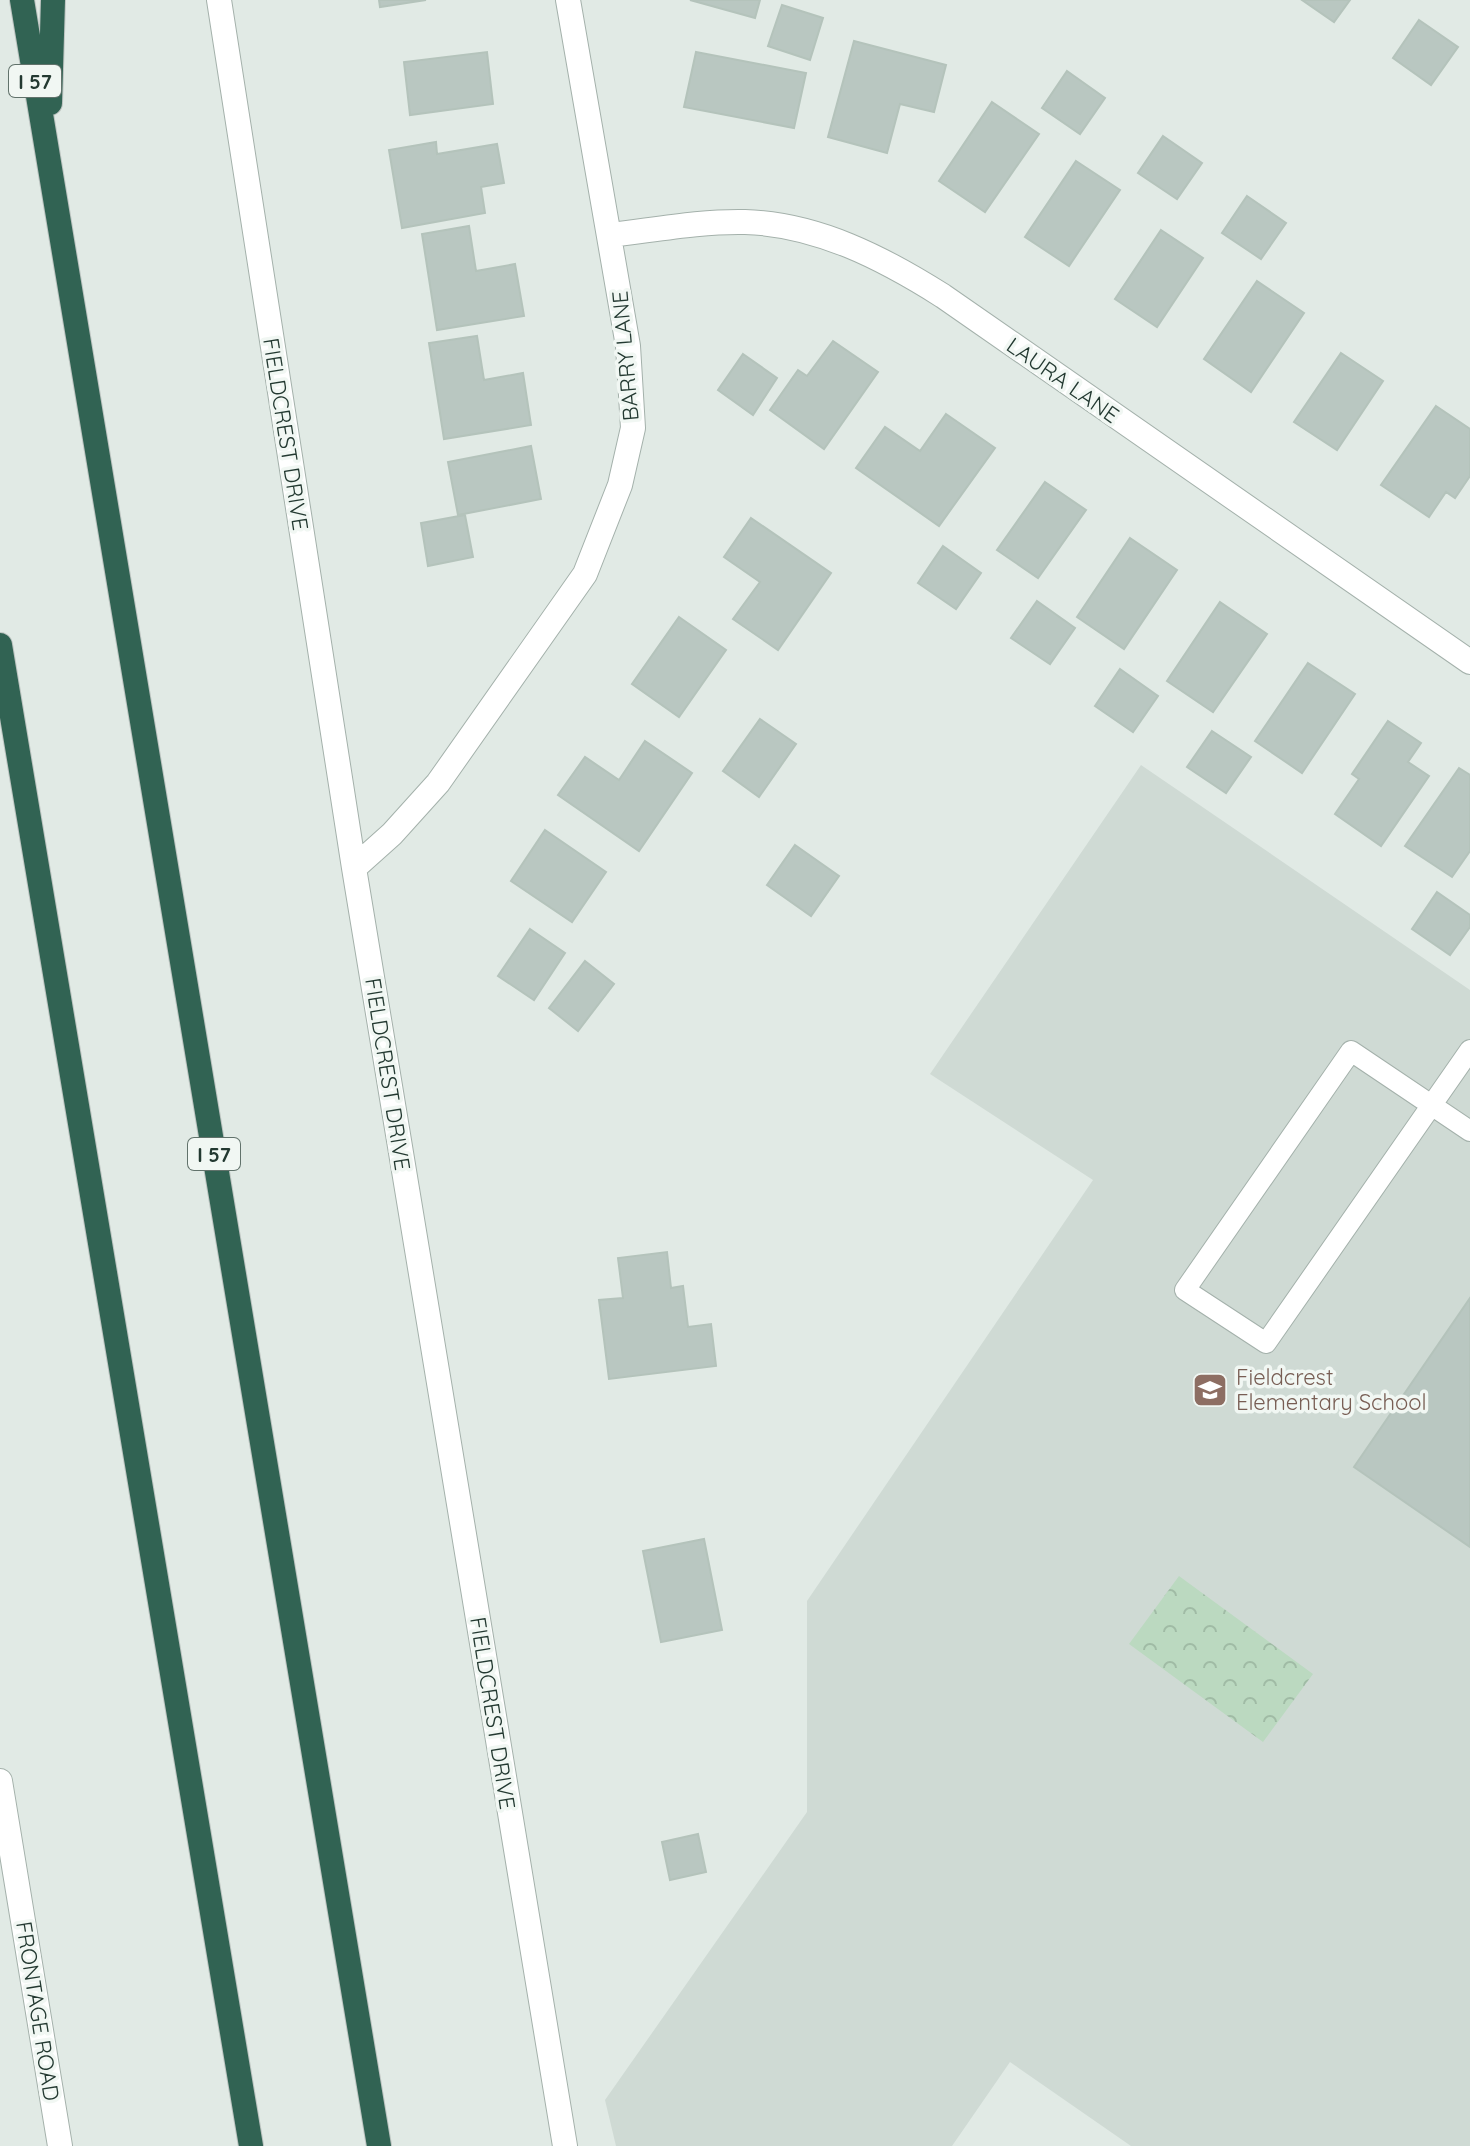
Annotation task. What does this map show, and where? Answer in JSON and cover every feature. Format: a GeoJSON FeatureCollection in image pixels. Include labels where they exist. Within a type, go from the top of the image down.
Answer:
{"type":"FeatureCollection","features":[{"type":"Feature","properties":{"kind":"highway","name":"I 57"},"geometry":{"type":"LineString","coordinates":[[22,0],[379,2146]]}},
{"type":"Feature","properties":{"kind":"highway"},"geometry":{"type":"LineString","coordinates":[[48,161],[53,0]]}},
{"type":"Feature","properties":{"kind":"highway"},"geometry":{"type":"LineString","coordinates":[[0,645],[251,2146]]}},
{"type":"Feature","properties":{"kind":"street","name":"FIELDCREST DRIVE"},"geometry":{"type":"LineString","coordinates":[[219,0],[354,868],[565,2146]]}},
{"type":"Feature","properties":{"kind":"street","name":"BARRY LANE"},"geometry":{"type":"LineString","coordinates":[[354,868],[392,834],[438,783],[585,574],[620,485],[633,428],[628,346],[568,0]]}},
{"type":"Feature","properties":{"kind":"street","name":"LAURA LANE"},"geometry":{"type":"LineString","coordinates":[[611,235],[743,222],[793,229],[877,258],[943,296],[1470,662]]}},
{"type":"Feature","properties":{"kind":"street","name":"FRONTAGE ROAD"},"geometry":{"type":"LineString","coordinates":[[0,1781],[60,2146]]}},
{"type":"Feature","properties":{"kind":"lane"},"geometry":{"type":"LineString","coordinates":[[1470,1050],[1432,1105],[1266,1343],[1185,1290],[1351,1051],[1432,1105],[1470,1131]]}},
{"type":"Feature","properties":{"kind":"shaded area","name":"Fieldcrest Elementary School"},"geometry":{"type":"Polygon","coordinates":[[[1141,765],[1470,990],[1470,2146],[1131,2146],[1010,2062],[952,2146],[616,2146],[605,2100],[807,1812],[807,1601],[1093,1180],[930,1074],[1141,765]]]}},
{"type":"Feature","properties":{"kind":"green space"},"geometry":{"type":"Polygon","coordinates":[[[1179,1576],[1313,1674],[1263,1742],[1129,1644],[1179,1576]]]}},
{"type":"Feature","properties":{"kind":"building"},"geometry":{"type":"Polygon","coordinates":[[[379,0],[426,0],[380,7],[379,0]]]}},
{"type":"Feature","properties":{"kind":"building"},"geometry":{"type":"Polygon","coordinates":[[[690,0],[760,0],[755,18],[690,0]]]}},
{"type":"Feature","properties":{"kind":"building"},"geometry":{"type":"Polygon","coordinates":[[[1302,0],[1350,0],[1334,22],[1302,0]]]}},
{"type":"Feature","properties":{"kind":"building"},"geometry":{"type":"Polygon","coordinates":[[[782,5],[823,18],[810,60],[768,46],[782,5]]]}},
{"type":"Feature","properties":{"kind":"building"},"geometry":{"type":"Polygon","coordinates":[[[1419,20],[1458,47],[1431,85],[1393,58],[1419,20]]]}},
{"type":"Feature","properties":{"kind":"building"},"geometry":{"type":"Polygon","coordinates":[[[854,41],[946,65],[934,112],[900,104],[887,153],[828,137],[854,41]]]}},
{"type":"Feature","properties":{"kind":"building"},"geometry":{"type":"Polygon","coordinates":[[[487,52],[493,104],[410,115],[404,62],[487,52]]]}},
{"type":"Feature","properties":{"kind":"building"},"geometry":{"type":"Polygon","coordinates":[[[696,52],[806,73],[794,128],[684,107],[696,52]]]}},
{"type":"Feature","properties":{"kind":"building"},"geometry":{"type":"Polygon","coordinates":[[[1067,71],[1105,98],[1080,134],[1042,108],[1067,71]]]}},
{"type":"Feature","properties":{"kind":"building"},"geometry":{"type":"Polygon","coordinates":[[[992,102],[1039,134],[985,212],[939,181],[992,102]]]}},
{"type":"Feature","properties":{"kind":"building"},"geometry":{"type":"Polygon","coordinates":[[[1163,136],[1202,163],[1177,199],[1138,173],[1163,136]]]}},
{"type":"Feature","properties":{"kind":"building"},"geometry":{"type":"Polygon","coordinates":[[[436,142],[437,154],[497,144],[504,183],[481,187],[485,213],[402,228],[389,150],[436,142]]]}},
{"type":"Feature","properties":{"kind":"building"},"geometry":{"type":"Polygon","coordinates":[[[1076,161],[1120,190],[1069,266],[1025,237],[1076,161]]]}},
{"type":"Feature","properties":{"kind":"building"},"geometry":{"type":"Polygon","coordinates":[[[1247,196],[1286,223],[1261,259],[1222,233],[1247,196]]]}},
{"type":"Feature","properties":{"kind":"building"},"geometry":{"type":"Polygon","coordinates":[[[469,226],[476,271],[515,264],[524,316],[437,330],[422,234],[469,226]]]}},
{"type":"Feature","properties":{"kind":"building"},"geometry":{"type":"Polygon","coordinates":[[[1161,230],[1203,258],[1157,327],[1115,299],[1161,230]]]}},
{"type":"Feature","properties":{"kind":"building"},"geometry":{"type":"Polygon","coordinates":[[[1257,281],[1304,313],[1251,392],[1204,359],[1257,281]]]}},
{"type":"Feature","properties":{"kind":"building"},"geometry":{"type":"Polygon","coordinates":[[[477,336],[484,380],[523,373],[531,425],[444,439],[429,343],[477,336]]]}},
{"type":"Feature","properties":{"kind":"building"},"geometry":{"type":"Polygon","coordinates":[[[833,341],[878,372],[824,449],[770,410],[798,370],[807,376],[833,341]]]}},
{"type":"Feature","properties":{"kind":"building"},"geometry":{"type":"Polygon","coordinates":[[[1341,353],[1383,381],[1337,450],[1294,422],[1341,353]]]}},
{"type":"Feature","properties":{"kind":"building"},"geometry":{"type":"Polygon","coordinates":[[[743,354],[777,378],[753,415],[718,390],[743,354]]]}},
{"type":"Feature","properties":{"kind":"building"},"geometry":{"type":"Polygon","coordinates":[[[1436,406],[1470,429],[1470,476],[1455,498],[1446,492],[1429,517],[1381,485],[1436,406]]]}},
{"type":"Feature","properties":{"kind":"building"},"geometry":{"type":"Polygon","coordinates":[[[946,414],[995,448],[939,526],[856,468],[885,427],[920,451],[946,414]]]}},
{"type":"Feature","properties":{"kind":"building"},"geometry":{"type":"Polygon","coordinates":[[[531,446],[541,499],[458,515],[448,462],[531,446]]]}},
{"type":"Feature","properties":{"kind":"building"},"geometry":{"type":"Polygon","coordinates":[[[1045,482],[1086,510],[1038,578],[997,550],[1045,482]]]}},
{"type":"Feature","properties":{"kind":"building"},"geometry":{"type":"Polygon","coordinates":[[[465,515],[473,557],[428,566],[421,523],[465,515]]]}},
{"type":"Feature","properties":{"kind":"building"},"geometry":{"type":"Polygon","coordinates":[[[751,518],[831,573],[778,650],[733,619],[760,582],[724,557],[751,518]]]}},
{"type":"Feature","properties":{"kind":"building"},"geometry":{"type":"Polygon","coordinates":[[[1130,538],[1177,570],[1124,649],[1077,617],[1130,538]]]}},
{"type":"Feature","properties":{"kind":"building"},"geometry":{"type":"Polygon","coordinates":[[[943,546],[981,573],[956,609],[918,583],[943,546]]]}},
{"type":"Feature","properties":{"kind":"building"},"geometry":{"type":"Polygon","coordinates":[[[1037,601],[1075,628],[1050,664],[1011,638],[1037,601]]]}},
{"type":"Feature","properties":{"kind":"building"},"geometry":{"type":"Polygon","coordinates":[[[1220,602],[1267,634],[1213,712],[1167,681],[1220,602]]]}},
{"type":"Feature","properties":{"kind":"building"},"geometry":{"type":"Polygon","coordinates":[[[679,617],[726,650],[679,717],[632,684],[679,617]]]}},
{"type":"Feature","properties":{"kind":"building"},"geometry":{"type":"Polygon","coordinates":[[[1308,663],[1355,694],[1302,773],[1255,741],[1308,663]]]}},
{"type":"Feature","properties":{"kind":"building"},"geometry":{"type":"Polygon","coordinates":[[[1120,669],[1158,696],[1133,732],[1095,706],[1120,669]]]}},
{"type":"Feature","properties":{"kind":"building"},"geometry":{"type":"Polygon","coordinates":[[[760,719],[796,744],[759,797],[723,771],[760,719]]]}},
{"type":"Feature","properties":{"kind":"building"},"geometry":{"type":"Polygon","coordinates":[[[1388,721],[1421,743],[1408,762],[1429,776],[1381,846],[1335,814],[1359,779],[1352,774],[1388,721]]]}},
{"type":"Feature","properties":{"kind":"building"},"geometry":{"type":"Polygon","coordinates":[[[1212,731],[1251,757],[1226,793],[1187,767],[1212,731]]]}},
{"type":"Feature","properties":{"kind":"building"},"geometry":{"type":"Polygon","coordinates":[[[645,741],[692,773],[639,851],[558,795],[585,757],[619,780],[645,741]]]}},
{"type":"Feature","properties":{"kind":"building"},"geometry":{"type":"Polygon","coordinates":[[[1459,768],[1470,775],[1470,851],[1452,877],[1405,846],[1459,768]]]}},
{"type":"Feature","properties":{"kind":"building"},"geometry":{"type":"Polygon","coordinates":[[[545,830],[606,872],[572,922],[511,881],[545,830]]]}},
{"type":"Feature","properties":{"kind":"building"},"geometry":{"type":"Polygon","coordinates":[[[795,845],[839,876],[811,916],[767,885],[795,845]]]}},
{"type":"Feature","properties":{"kind":"building"},"geometry":{"type":"Polygon","coordinates":[[[1437,892],[1470,915],[1470,927],[1450,955],[1412,929],[1437,892]]]}},
{"type":"Feature","properties":{"kind":"building"},"geometry":{"type":"Polygon","coordinates":[[[530,929],[565,953],[534,1000],[498,976],[530,929]]]}},
{"type":"Feature","properties":{"kind":"building"},"geometry":{"type":"Polygon","coordinates":[[[585,961],[614,984],[578,1031],[549,1008],[585,961]]]}},
{"type":"Feature","properties":{"kind":"building"},"geometry":{"type":"Polygon","coordinates":[[[667,1252],[671,1288],[683,1286],[688,1327],[711,1324],[716,1366],[609,1379],[599,1300],[623,1298],[618,1258],[667,1252]]]}},
{"type":"Feature","properties":{"kind":"building","name":"Fieldcrest Elementary School"},"geometry":{"type":"Polygon","coordinates":[[[1470,1298],[1470,1547],[1354,1467],[1470,1298]]]}},
{"type":"Feature","properties":{"kind":"building"},"geometry":{"type":"Polygon","coordinates":[[[704,1539],[722,1630],[661,1642],[643,1551],[704,1539]]]}},
{"type":"Feature","properties":{"kind":"building"},"geometry":{"type":"Polygon","coordinates":[[[698,1834],[706,1872],[670,1880],[662,1842],[698,1834]]]}},
{"type":"Feature","properties":{"kind":"place","name":"Fieldcrest Elementary School"},"geometry":{"type":"Point","coordinates":[1210,1390]}}]}
